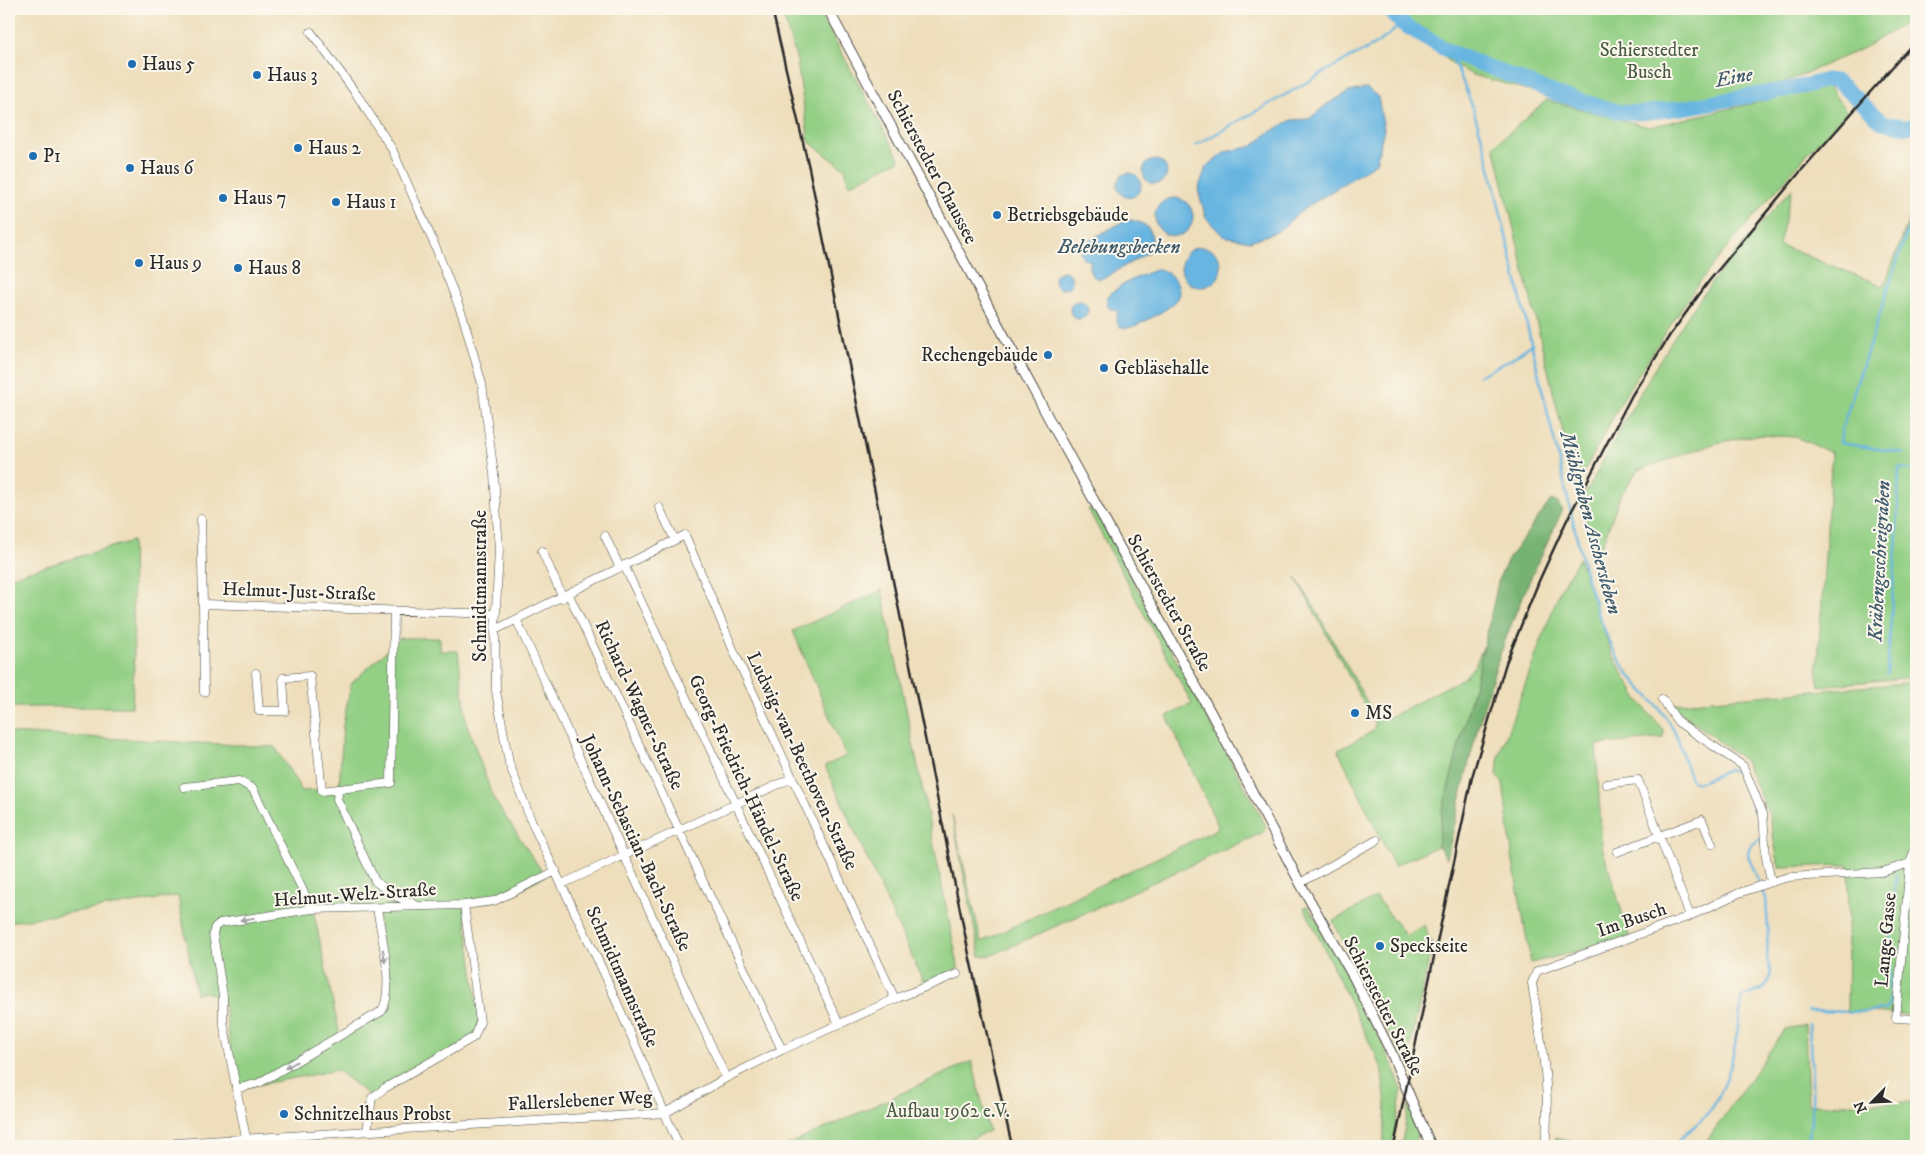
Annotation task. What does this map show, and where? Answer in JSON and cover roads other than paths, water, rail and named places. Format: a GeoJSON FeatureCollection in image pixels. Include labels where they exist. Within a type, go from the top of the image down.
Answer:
{"type":"FeatureCollection","features":[{"type":"Feature","properties":{"kind":"street","name":"Schierstedter Chaussee"},"geometry":{"type":"LineString","coordinates":[[828,9],[1007,341]]}},
{"type":"Feature","properties":{"kind":"street","name":"Schmidtmannstraße"},"geometry":{"type":"LineString","coordinates":[[311,32],[358,95],[392,149],[436,248],[463,317],[482,384],[494,474],[499,550],[495,630],[496,692],[509,763],[532,823],[605,975],[679,1146]]}},
{"type":"Feature","properties":{"kind":"street","name":"Schierstedter Straße"},"geometry":{"type":"LineString","coordinates":[[1007,341],[1220,729],[1300,883],[1358,986],[1391,1052],[1431,1146]]}},
{"type":"Feature","properties":{"kind":"street"},"geometry":{"type":"LineString","coordinates":[[495,630],[517,621],[675,540],[659,507]]}},
{"type":"Feature","properties":{"kind":"street","name":"Helmut-Just-Straße"},"geometry":{"type":"LineString","coordinates":[[201,519],[204,692]]}},
{"type":"Feature","properties":{"kind":"street","name":"Georg-Friedrich-Händel-Straße"},"geometry":{"type":"LineString","coordinates":[[605,536],[622,566],[839,1024]]}},
{"type":"Feature","properties":{"kind":"street","name":"Ludwig-van-Beethoven-Straße"},"geometry":{"type":"LineString","coordinates":[[675,540],[685,536],[735,654],[895,999]]}},
{"type":"Feature","properties":{"kind":"street","name":"Richard-Wagner-Straße"},"geometry":{"type":"LineString","coordinates":[[542,551],[680,829],[782,1050]]}},
{"type":"Feature","properties":{"kind":"street","name":"Helmut-Just-Straße"},"geometry":{"type":"LineString","coordinates":[[203,604],[496,614]]}},
{"type":"Feature","properties":{"kind":"street","name":"Helmut-Just-Straße"},"geometry":{"type":"LineString","coordinates":[[339,790],[391,784],[394,611]]}},
{"type":"Feature","properties":{"kind":"street","name":"Johann-Sebastian-Bach-Straße"},"geometry":{"type":"LineString","coordinates":[[517,621],[726,1078]]}},
{"type":"Feature","properties":{"kind":"street"},"geometry":{"type":"LineString","coordinates":[[256,673],[259,712],[285,711],[283,678],[310,676],[322,791],[339,790],[337,799],[375,881],[393,895],[418,906]]}},
{"type":"Feature","properties":{"kind":"street"},"geometry":{"type":"LineString","coordinates":[[1662,699],[1678,722],[1742,766],[1763,814],[1766,857],[1765,884]]}},
{"type":"Feature","properties":{"kind":"street"},"geometry":{"type":"LineString","coordinates":[[562,884],[792,778]]}},
{"type":"Feature","properties":{"kind":"street"},"geometry":{"type":"LineString","coordinates":[[1606,784],[1638,780],[1690,916]]}},
{"type":"Feature","properties":{"kind":"street"},"geometry":{"type":"LineString","coordinates":[[184,788],[239,781],[253,789],[312,909]]}},
{"type":"Feature","properties":{"kind":"street"},"geometry":{"type":"LineString","coordinates":[[1617,852],[1702,820],[1712,844]]}},
{"type":"Feature","properties":{"kind":"street"},"geometry":{"type":"LineString","coordinates":[[1300,883],[1377,840]]}},
{"type":"Feature","properties":{"kind":"street","name":"Lange Gasse"},"geometry":{"type":"LineString","coordinates":[[1916,846],[1910,863],[1896,1018],[1916,1019]]}},
{"type":"Feature","properties":{"kind":"street","name":"Im Busch"},"geometry":{"type":"LineString","coordinates":[[1545,1146],[1548,1122],[1544,1058],[1532,983],[1537,971],[1690,916],[1738,893],[1789,877],[1882,872],[1910,863]]}},
{"type":"Feature","properties":{"kind":"street","name":"Helmut-Welz-Straße"},"geometry":{"type":"LineString","coordinates":[[246,1138],[223,1021],[220,977],[213,934],[215,927],[220,923],[312,909],[377,908],[494,901],[556,871]]}},
{"type":"Feature","properties":{"kind":"street"},"geometry":{"type":"LineString","coordinates":[[367,1130],[372,1098],[385,1088],[474,1037],[480,1022],[464,904]]}},
{"type":"Feature","properties":{"kind":"street"},"geometry":{"type":"LineString","coordinates":[[236,1089],[259,1083],[382,1010],[386,1003],[386,976],[377,908]]}},
{"type":"Feature","properties":{"kind":"street","name":"Fallerslebener Weg"},"geometry":{"type":"LineString","coordinates":[[174,1143],[665,1112],[782,1050],[895,999],[957,974]]}},
{"type":"Feature","properties":{"kind":"water"},"geometry":{"type":"Polygon","coordinates":[[[1367,88],[1378,97],[1384,129],[1376,163],[1304,209],[1277,232],[1250,241],[1223,236],[1206,218],[1198,190],[1206,167],[1225,152],[1253,146],[1268,133],[1292,120],[1309,119],[1327,104],[1349,92],[1367,88]]]}},
{"type":"Feature","properties":{"kind":"water"},"geometry":{"type":"Polygon","coordinates":[[[1155,160],[1160,161],[1166,167],[1166,177],[1160,183],[1155,184],[1150,183],[1144,177],[1143,172],[1144,167],[1150,161],[1155,160]]]}},
{"type":"Feature","properties":{"kind":"water"},"geometry":{"type":"Polygon","coordinates":[[[1129,173],[1134,174],[1140,180],[1140,190],[1134,196],[1129,197],[1124,196],[1118,190],[1117,185],[1118,180],[1124,174],[1129,173]]]}},
{"type":"Feature","properties":{"kind":"water"},"geometry":{"type":"Polygon","coordinates":[[[1174,198],[1188,203],[1193,217],[1188,231],[1174,236],[1160,231],[1155,217],[1160,203],[1174,198]]]}},
{"type":"Feature","properties":{"kind":"water","name":"Belebungsbecken"},"geometry":{"type":"Polygon","coordinates":[[[1126,220],[1139,222],[1148,228],[1152,239],[1149,252],[1106,277],[1099,279],[1092,276],[1089,268],[1091,261],[1083,259],[1081,245],[1126,220]]]}},
{"type":"Feature","properties":{"kind":"water"},"geometry":{"type":"Polygon","coordinates":[[[1201,247],[1215,253],[1221,267],[1215,281],[1201,287],[1187,281],[1181,267],[1187,253],[1201,247]]]}},
{"type":"Feature","properties":{"kind":"water","name":"Belebungsbecken"},"geometry":{"type":"Polygon","coordinates":[[[1159,269],[1169,274],[1178,286],[1179,292],[1175,302],[1137,325],[1126,328],[1119,326],[1116,319],[1118,311],[1110,309],[1107,305],[1107,297],[1132,280],[1159,269]]]}},
{"type":"Feature","properties":{"kind":"water"},"geometry":{"type":"Polygon","coordinates":[[[1059,271],[1067,271],[1072,276],[1070,287],[1059,289],[1054,284],[1054,276],[1059,271]]]}},
{"type":"Feature","properties":{"kind":"water"},"geometry":{"type":"Polygon","coordinates":[[[1075,301],[1083,301],[1088,306],[1086,317],[1075,319],[1070,314],[1070,306],[1075,301]]]}},
{"type":"Feature","properties":{"kind":"waterway","name":"Eine"},"geometry":{"type":"LineString","coordinates":[[1388,9],[1401,23],[1448,51],[1557,94],[1620,112],[1640,113],[1682,108],[1805,86],[1826,80],[1835,81],[1844,87],[1882,122],[1907,127],[1916,125]]}},
{"type":"Feature","properties":{"kind":"waterway"},"geometry":{"type":"LineString","coordinates":[[1196,145],[1370,47],[1386,37],[1401,23]]}},
{"type":"Feature","properties":{"kind":"waterway","name":"Mühlgraben Aschersleben"},"geometry":{"type":"LineString","coordinates":[[1448,51],[1466,89],[1487,155],[1586,576],[1604,629],[1623,666],[1672,727],[1692,781],[1698,783],[1729,770],[1738,771],[1760,823]]}},
{"type":"Feature","properties":{"kind":"waterway"},"geometry":{"type":"LineString","coordinates":[[1904,453],[1840,443],[1842,428],[1916,204]]}},
{"type":"Feature","properties":{"kind":"waterway"},"geometry":{"type":"LineString","coordinates":[[1479,376],[1511,359],[1532,344]]}},
{"type":"Feature","properties":{"kind":"waterway","name":"Krähengeschreigraben"},"geometry":{"type":"LineString","coordinates":[[1887,674],[1897,533],[1899,468],[1916,470]]}},
{"type":"Feature","properties":{"kind":"waterway","name":"Mühlgraben Aschersleben"},"geometry":{"type":"LineString","coordinates":[[1674,1146],[1708,1113],[1719,1097],[1725,1084],[1733,1055],[1742,997],[1763,989],[1771,973],[1767,959],[1766,898],[1748,856],[1752,845],[1763,838]]}},
{"type":"Feature","properties":{"kind":"waterway","name":"Krähengeschreigraben"},"geometry":{"type":"LineString","coordinates":[[1808,1011],[1868,1012],[1887,1009],[1889,1003],[1891,936],[1896,874]]}},
{"type":"Feature","properties":{"kind":"waterway","name":"Krähengeschreigraben"},"geometry":{"type":"LineString","coordinates":[[1807,1146],[1812,1100],[1809,1024]]}},
{"type":"Feature","properties":{"kind":"railway"},"geometry":{"type":"LineString","coordinates":[[772,9],[809,168],[970,959],[1012,1146]]}},
{"type":"Feature","properties":{"kind":"railway"},"geometry":{"type":"LineString","coordinates":[[1394,1146],[1472,777],[1506,663],[1539,581],[1566,522],[1632,395],[1670,335],[1709,281],[1800,172],[1916,40]]}},
{"type":"Feature","properties":{"kind":"place","name":"Haus 5"},"geometry":{"type":"Point","coordinates":[132,64]}},
{"type":"Feature","properties":{"kind":"place","name":"Haus 3"},"geometry":{"type":"Point","coordinates":[257,75]}},
{"type":"Feature","properties":{"kind":"place","name":"Haus 2"},"geometry":{"type":"Point","coordinates":[298,148]}},
{"type":"Feature","properties":{"kind":"place","name":"P1"},"geometry":{"type":"Point","coordinates":[33,156]}},
{"type":"Feature","properties":{"kind":"place","name":"Haus 6"},"geometry":{"type":"Point","coordinates":[130,168]}},
{"type":"Feature","properties":{"kind":"place","name":"Haus 7"},"geometry":{"type":"Point","coordinates":[223,198]}},
{"type":"Feature","properties":{"kind":"place","name":"Haus 1"},"geometry":{"type":"Point","coordinates":[336,202]}},
{"type":"Feature","properties":{"kind":"place","name":"Betriebsgebäude"},"geometry":{"type":"Point","coordinates":[997,215]}},
{"type":"Feature","properties":{"kind":"place","name":"Haus 9"},"geometry":{"type":"Point","coordinates":[139,263]}},
{"type":"Feature","properties":{"kind":"place","name":"Haus 8"},"geometry":{"type":"Point","coordinates":[238,268]}},
{"type":"Feature","properties":{"kind":"place","name":"Rechengebäude"},"geometry":{"type":"Point","coordinates":[1048,355]}},
{"type":"Feature","properties":{"kind":"place","name":"Gebläsehalle"},"geometry":{"type":"Point","coordinates":[1104,368]}},
{"type":"Feature","properties":{"kind":"place","name":"MS"},"geometry":{"type":"Point","coordinates":[1355,713]}},
{"type":"Feature","properties":{"kind":"place","name":"Speckseite"},"geometry":{"type":"Point","coordinates":[1380,946]}},
{"type":"Feature","properties":{"kind":"place","name":"Schnitzelhaus Probst"},"geometry":{"type":"Point","coordinates":[284,1114]}},
{"type":"Feature","properties":{"kind":"park label","name":"Schierstedter Busch"},"geometry":{"type":"Point","coordinates":[1649,61]}},
{"type":"Feature","properties":{"kind":"park label","name":"Aufbau 1962 e.V."},"geometry":{"type":"Point","coordinates":[948,1111]}}]}
